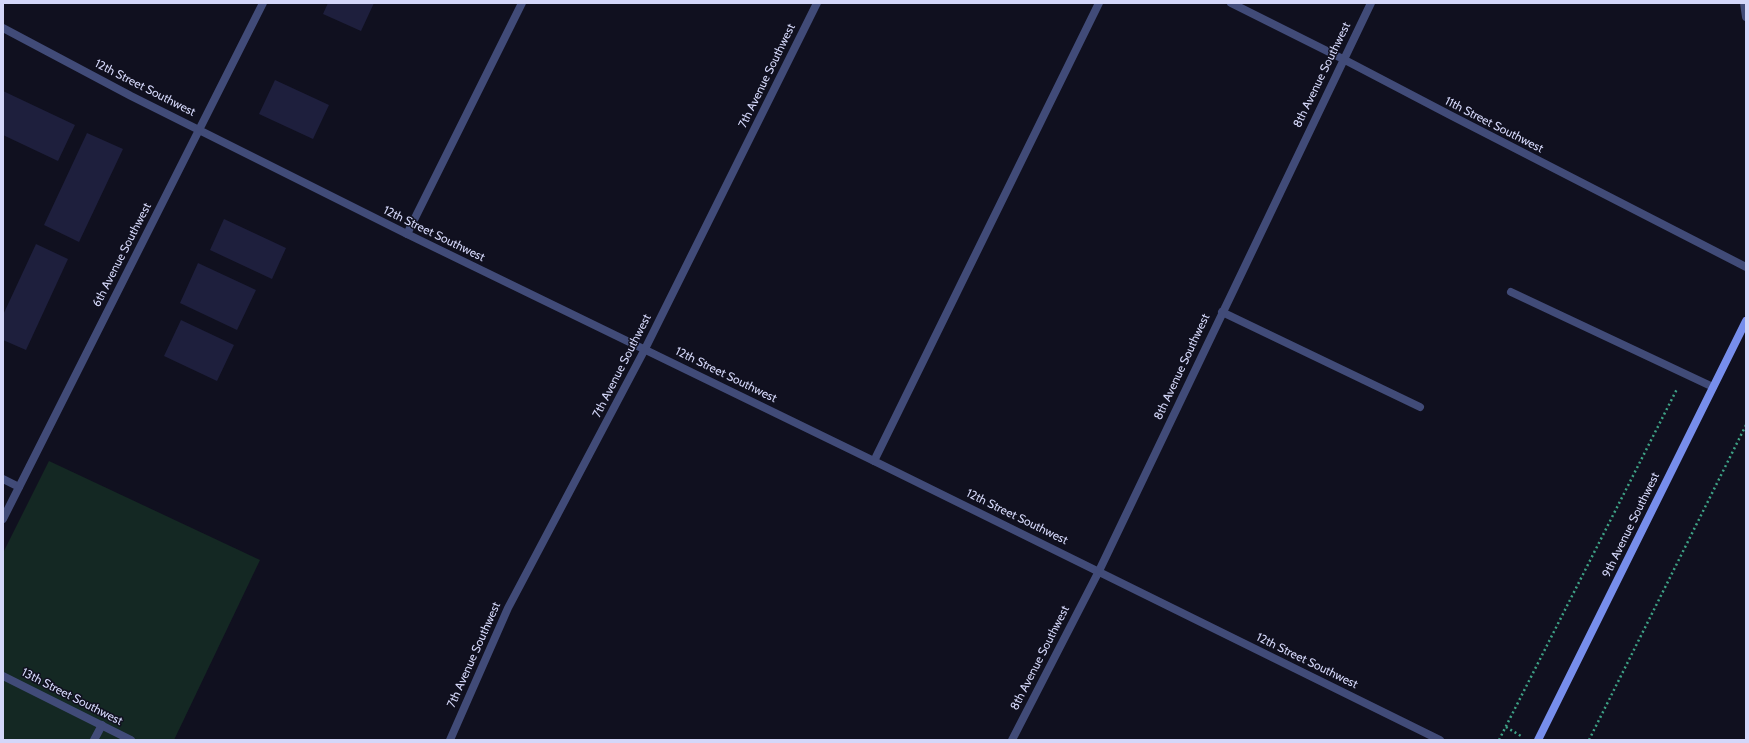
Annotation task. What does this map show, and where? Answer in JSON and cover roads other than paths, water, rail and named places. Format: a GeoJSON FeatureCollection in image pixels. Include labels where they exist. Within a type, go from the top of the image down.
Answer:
{"type":"FeatureCollection","features":[{"type":"Feature","properties":{"kind":"street","name":"6th Avenue Southwest"},"geometry":{"type":"LineString","coordinates":[[3,519],[263,3]]}},
{"type":"Feature","properties":{"kind":"street"},"geometry":{"type":"LineString","coordinates":[[407,234],[522,3]]}},
{"type":"Feature","properties":{"kind":"street","name":"7th Avenue Southwest"},"geometry":{"type":"LineString","coordinates":[[450,740],[508,608],[645,349],[817,3]]}},
{"type":"Feature","properties":{"kind":"street"},"geometry":{"type":"LineString","coordinates":[[874,460],[1099,3]]}},
{"type":"Feature","properties":{"kind":"street","name":"11th Street Southwest"},"geometry":{"type":"LineString","coordinates":[[1231,3],[1343,59],[1746,268]]}},
{"type":"Feature","properties":{"kind":"street","name":"8th Avenue Southwest"},"geometry":{"type":"LineString","coordinates":[[1012,740],[1099,571],[1370,3]]}},
{"type":"Feature","properties":{"kind":"street"},"geometry":{"type":"LineString","coordinates":[[1744,3],[1746,17]]}},
{"type":"Feature","properties":{"kind":"street","name":"12th Street Southwest"},"geometry":{"type":"LineString","coordinates":[[3,28],[131,96],[407,234],[874,460],[1440,740]]}},
{"type":"Feature","properties":{"kind":"street"},"geometry":{"type":"LineString","coordinates":[[1511,292],[1713,387]]}},
{"type":"Feature","properties":{"kind":"street"},"geometry":{"type":"LineString","coordinates":[[1222,312],[1420,407]]}},
{"type":"Feature","properties":{"kind":"street","name":"9th Avenue Southwest"},"geometry":{"type":"LineString","coordinates":[[1538,740],[1746,321]]}},
{"type":"Feature","properties":{"kind":"street"},"geometry":{"type":"LineString","coordinates":[[3,479],[19,487]]}},
{"type":"Feature","properties":{"kind":"street","name":"13th Street Southwest"},"geometry":{"type":"LineString","coordinates":[[3,676],[131,740]]}},
{"type":"Feature","properties":{"kind":"street"},"geometry":{"type":"LineString","coordinates":[[94,740],[102,725]]}}]}
